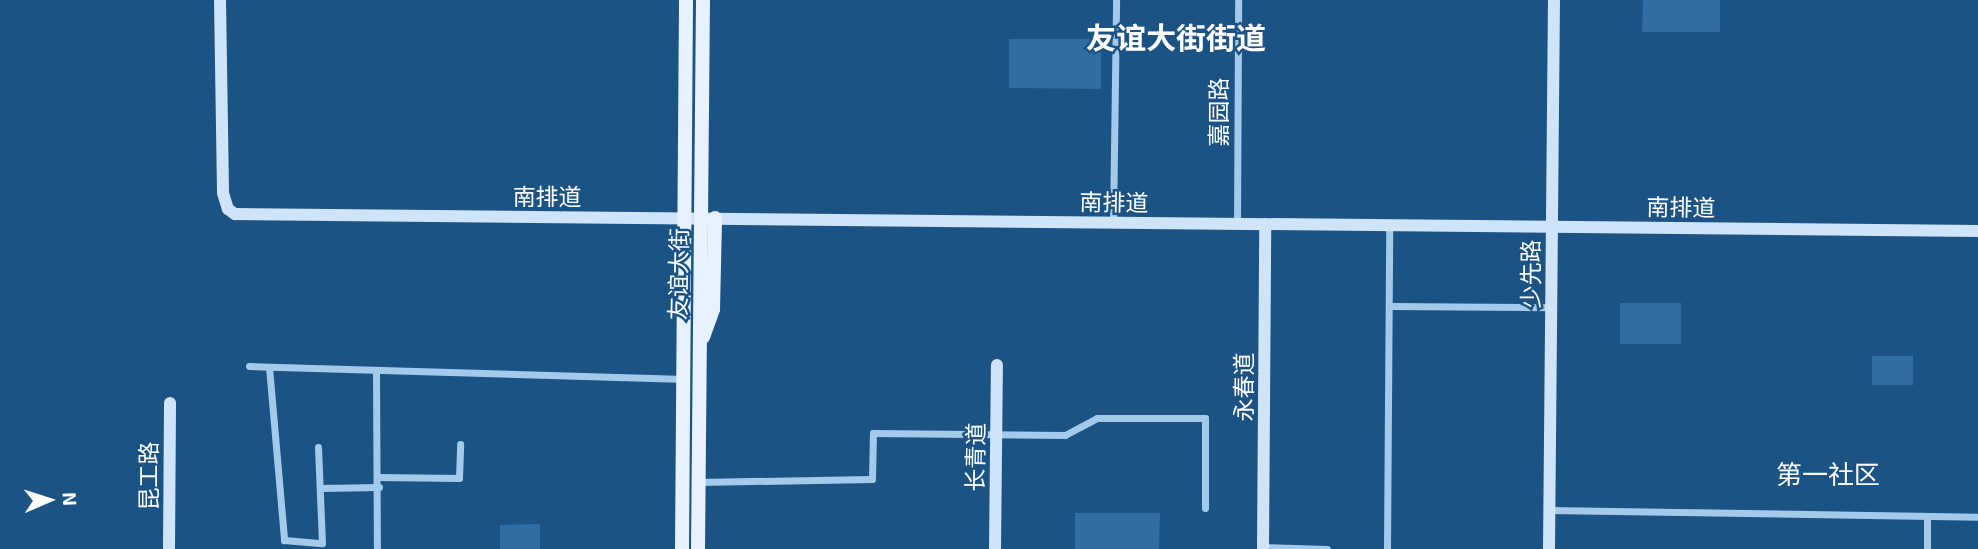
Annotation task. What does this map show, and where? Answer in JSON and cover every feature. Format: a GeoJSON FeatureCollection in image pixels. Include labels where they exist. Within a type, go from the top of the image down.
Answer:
{"type":"FeatureCollection","features":[{"type":"Feature","properties":{"kind":"main road","name":"友谊大街"},"geometry":{"type":"LineString","coordinates":[[682,549],[687,0]]}},
{"type":"Feature","properties":{"kind":"main road","name":"友谊大街"},"geometry":{"type":"LineString","coordinates":[[698,549],[699,349],[709,218],[703,0]]}},
{"type":"Feature","properties":{"kind":"street","name":"南排道"},"geometry":{"type":"LineString","coordinates":[[220,0],[223,192],[228,209],[249,215],[1978,231]]}},
{"type":"Feature","properties":{"kind":"street"},"geometry":{"type":"LineString","coordinates":[[1113,223],[1116,0]]}},
{"type":"Feature","properties":{"kind":"street","name":"嘉园路"},"geometry":{"type":"LineString","coordinates":[[1237,224],[1238,0]]}},
{"type":"Feature","properties":{"kind":"street","name":"少先路"},"geometry":{"type":"LineString","coordinates":[[1549,549],[1554,0]]}},
{"type":"Feature","properties":{"kind":"street","name":"永春道"},"geometry":{"type":"LineString","coordinates":[[1263,548],[1265,224]]}},
{"type":"Feature","properties":{"kind":"street"},"geometry":{"type":"LineString","coordinates":[[1387,549],[1389,225]]}},
{"type":"Feature","properties":{"kind":"street"},"geometry":{"type":"LineString","coordinates":[[1389,306],[1551,307]]}},
{"type":"Feature","properties":{"kind":"street","name":"长青道"},"geometry":{"type":"LineString","coordinates":[[995,549],[997,365]]}},
{"type":"Feature","properties":{"kind":"street"},"geometry":{"type":"LineString","coordinates":[[249,366],[376,372],[699,379]]}},
{"type":"Feature","properties":{"kind":"street"},"geometry":{"type":"LineString","coordinates":[[269,367],[284,540],[322,543],[318,447]]}},
{"type":"Feature","properties":{"kind":"street"},"geometry":{"type":"LineString","coordinates":[[376,372],[379,487],[377,549]]}},
{"type":"Feature","properties":{"kind":"street","name":"昆工路"},"geometry":{"type":"LineString","coordinates":[[169,549],[170,403]]}},
{"type":"Feature","properties":{"kind":"street"},"geometry":{"type":"LineString","coordinates":[[698,482],[872,479],[873,433],[1065,435],[1097,418],[1205,418],[1205,508]]}},
{"type":"Feature","properties":{"kind":"street"},"geometry":{"type":"LineString","coordinates":[[378,477],[459,478],[460,444]]}},
{"type":"Feature","properties":{"kind":"street"},"geometry":{"type":"LineString","coordinates":[[320,488],[379,487]]}},
{"type":"Feature","properties":{"kind":"street"},"geometry":{"type":"LineString","coordinates":[[1549,510],[1978,517]]}},
{"type":"Feature","properties":{"kind":"street"},"geometry":{"type":"LineString","coordinates":[[1927,516],[1927,549]]}},
{"type":"Feature","properties":{"kind":"street"},"geometry":{"type":"LineString","coordinates":[[1263,548],[1327,549]]}},
{"type":"Feature","properties":{"kind":"shaded area"},"geometry":{"type":"Polygon","coordinates":[[[1643,0],[1720,0],[1720,32],[1642,32],[1643,0]]]}},
{"type":"Feature","properties":{"kind":"shaded area"},"geometry":{"type":"Polygon","coordinates":[[[1009,39],[1101,39],[1101,89],[1009,88],[1009,39]]]}},
{"type":"Feature","properties":{"kind":"shaded area"},"geometry":{"type":"Polygon","coordinates":[[[1620,303],[1681,303],[1681,344],[1620,344],[1620,303]]]}},
{"type":"Feature","properties":{"kind":"shaded area"},"geometry":{"type":"Polygon","coordinates":[[[1872,356],[1913,356],[1913,385],[1872,385],[1872,356]]]}},
{"type":"Feature","properties":{"kind":"shaded area"},"geometry":{"type":"Polygon","coordinates":[[[1075,513],[1160,513],[1159,549],[1075,549],[1075,513]]]}},
{"type":"Feature","properties":{"kind":"shaded area"},"geometry":{"type":"Polygon","coordinates":[[[540,524],[540,549],[500,549],[500,525],[540,524]]]}},
{"type":"Feature","properties":{"kind":"district","name":"友谊大街街道"},"geometry":{"type":"Point","coordinates":[1176,37]}},
{"type":"Feature","properties":{"kind":"district","name":"第一社区"},"geometry":{"type":"Point","coordinates":[1828,474]}}]}
